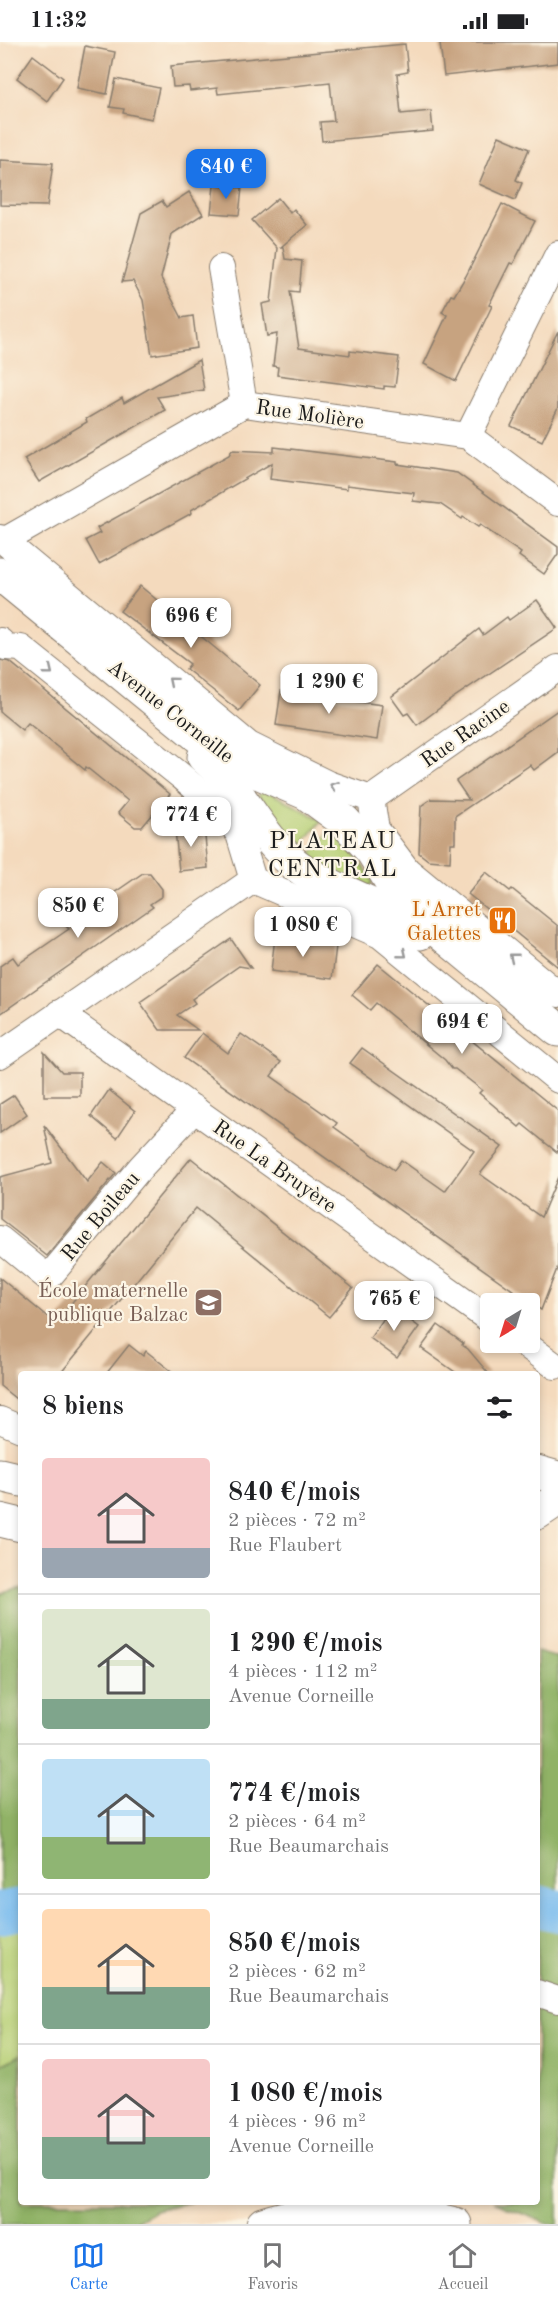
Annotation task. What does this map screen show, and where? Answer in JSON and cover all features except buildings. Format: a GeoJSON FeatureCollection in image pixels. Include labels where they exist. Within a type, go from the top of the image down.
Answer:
{"type":"FeatureCollection","features":[{"type":"Feature","properties":{"kind":"main road","name":"Avenue Corneille"},"geometry":{"type":"LineString","coordinates":[[0,574],[225,758],[306,793],[344,821],[372,851],[395,888],[414,911],[558,1030]]}},
{"type":"Feature","properties":{"kind":"main road","name":"Avenue Corneille"},"geometry":{"type":"LineString","coordinates":[[0,592],[220,771],[231,783],[257,823],[294,863],[338,890],[409,924],[558,1048]]}},
{"type":"Feature","properties":{"kind":"main road"},"geometry":{"type":"LineString","coordinates":[[540,1473],[558,1478]]}},
{"type":"Feature","properties":{"kind":"main road"},"geometry":{"type":"LineString","coordinates":[[0,1475],[18,1479]]}},
{"type":"Feature","properties":{"kind":"main road"},"geometry":{"type":"LineString","coordinates":[[540,1511],[558,1499]]}},
{"type":"Feature","properties":{"kind":"main road"},"geometry":{"type":"LineString","coordinates":[[540,1518],[558,1518]]}},
{"type":"Feature","properties":{"kind":"main road"},"geometry":{"type":"LineString","coordinates":[[0,1520],[18,1524]]}},
{"type":"Feature","properties":{"kind":"main road"},"geometry":{"type":"LineString","coordinates":[[263,2224],[317,2212],[363,2210],[399,2212],[454,2224]]}},
{"type":"Feature","properties":{"kind":"street"},"geometry":{"type":"LineString","coordinates":[[468,436],[558,254]]}},
{"type":"Feature","properties":{"kind":"street"},"geometry":{"type":"LineString","coordinates":[[221,268],[244,404]]}},
{"type":"Feature","properties":{"kind":"street","name":"Rue Molière"},"geometry":{"type":"LineString","coordinates":[[2,540],[244,404],[468,436],[558,503]]}},
{"type":"Feature","properties":{"kind":"street","name":"Avenue Corneille"},"geometry":{"type":"LineString","coordinates":[[2,540],[249,745],[328,784],[371,799]]}},
{"type":"Feature","properties":{"kind":"street"},"geometry":{"type":"LineString","coordinates":[[0,642],[6,647],[21,648],[223,812],[238,834],[253,880],[380,936],[558,1080]]}},
{"type":"Feature","properties":{"kind":"street","name":"Rue Racine"},"geometry":{"type":"LineString","coordinates":[[371,799],[558,668]]}},
{"type":"Feature","properties":{"kind":"street"},"geometry":{"type":"LineString","coordinates":[[371,799],[376,829],[407,870],[558,994]]}},
{"type":"Feature","properties":{"kind":"street"},"geometry":{"type":"LineString","coordinates":[[0,1055],[253,880]]}},
{"type":"Feature","properties":{"kind":"street","name":"Rue La Bruyère"},"geometry":{"type":"LineString","coordinates":[[59,1013],[480,1313]]}},
{"type":"Feature","properties":{"kind":"street","name":"Rue Boileau"},"geometry":{"type":"LineString","coordinates":[[0,1239],[48,1278],[141,1167],[195,1109]]}},
{"type":"Feature","properties":{"kind":"street"},"geometry":{"type":"LineString","coordinates":[[537,1353],[557,1368]]}},
{"type":"Feature","properties":{"kind":"street"},"geometry":{"type":"LineString","coordinates":[[0,1420],[18,1428]]}},
{"type":"Feature","properties":{"kind":"street"},"geometry":{"type":"LineString","coordinates":[[540,1994],[558,2000]]}},
{"type":"Feature","properties":{"kind":"green space"},"geometry":{"type":"Polygon","coordinates":[[[265,790],[322,820],[297,851],[258,795],[265,790]]]}},
{"type":"Feature","properties":{"kind":"green space"},"geometry":{"type":"Polygon","coordinates":[[[332,829],[346,842],[373,881],[369,888],[306,860],[332,829]]]}},
{"type":"Feature","properties":{"kind":"green space"},"geometry":{"type":"Polygon","coordinates":[[[18,1588],[18,1929],[0,1932],[0,1593],[18,1588]]]}},
{"type":"Feature","properties":{"kind":"green space"},"geometry":{"type":"Polygon","coordinates":[[[540,1653],[558,1658],[558,2224],[548,2224],[500,2205],[540,2205],[540,1653]]]}},
{"type":"Feature","properties":{"kind":"green space"},"geometry":{"type":"Polygon","coordinates":[[[18,1929],[18,2056],[0,2065],[0,1932],[18,1929]]]}},
{"type":"Feature","properties":{"kind":"green space"},"geometry":{"type":"Polygon","coordinates":[[[18,2056],[18,2205],[178,2205],[155,2210],[131,2224],[0,2224],[0,2065],[18,2056]]]}},
{"type":"Feature","properties":{"kind":"waterway"},"geometry":{"type":"LineString","coordinates":[[540,1907],[558,1911]]}},
{"type":"Feature","properties":{"kind":"waterway"},"geometry":{"type":"LineString","coordinates":[[0,1913],[18,1910]]}},
{"type":"Feature","properties":{"kind":"place","name":"L'Arret Galettes"},"geometry":{"type":"Point","coordinates":[502,921]}},
{"type":"Feature","properties":{"kind":"place","name":"École maternelle publique Balzac"},"geometry":{"type":"Point","coordinates":[209,1302]}},
{"type":"Feature","properties":{"kind":"district","name":"PLATEAU CENTRAL"},"geometry":{"type":"Point","coordinates":[333,854]}}]}
